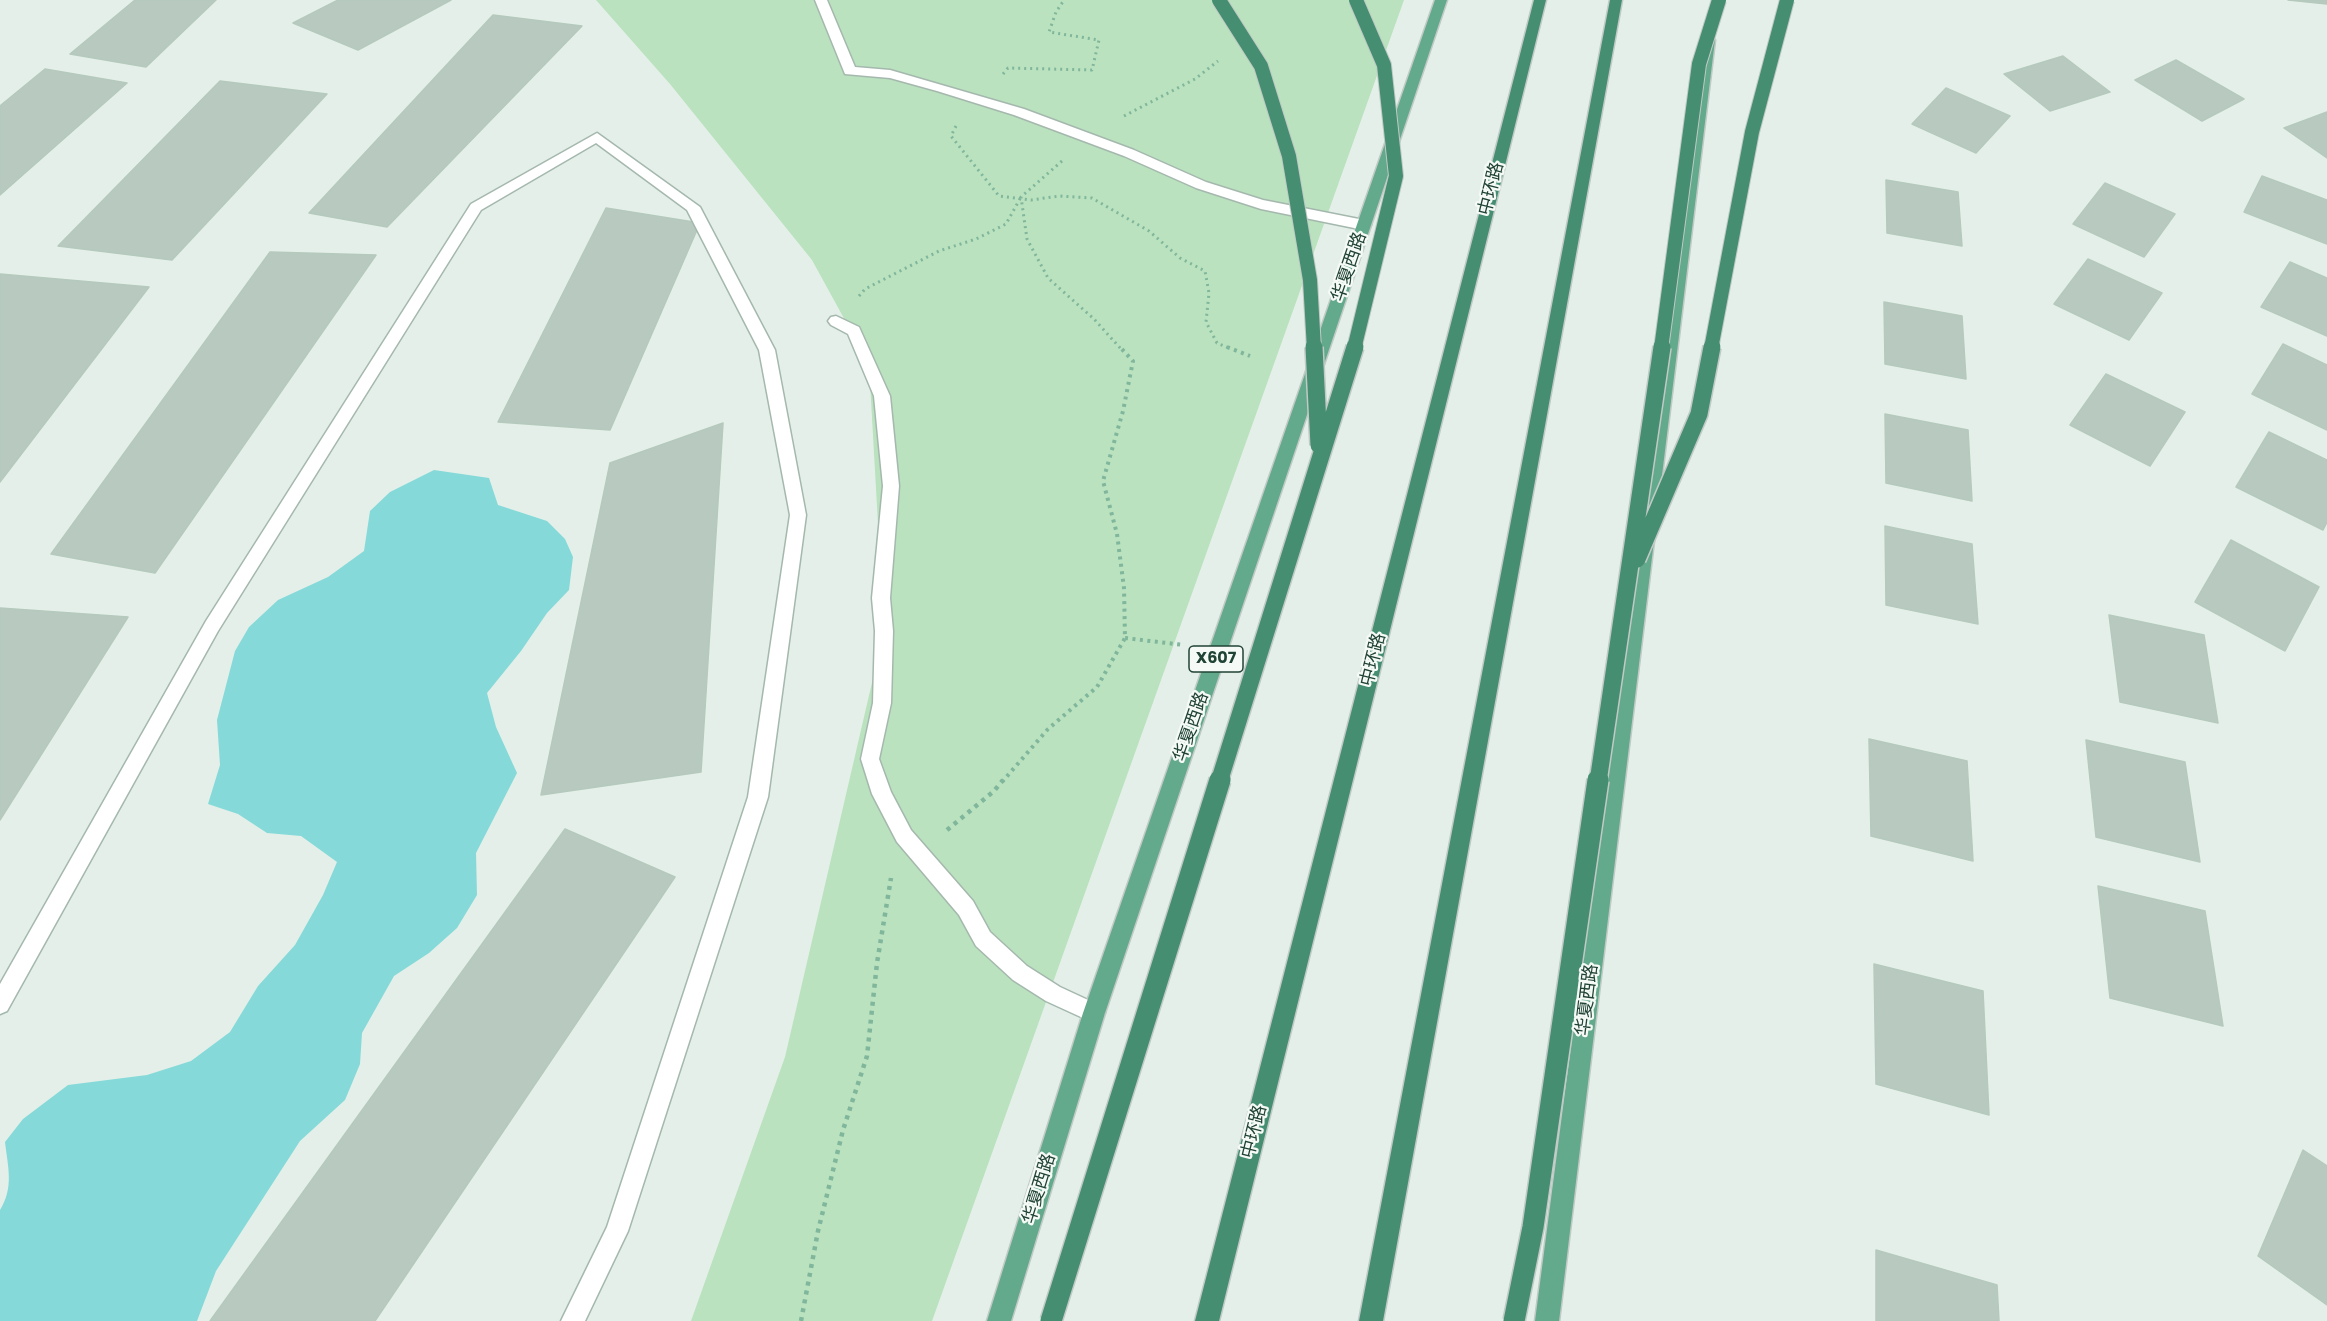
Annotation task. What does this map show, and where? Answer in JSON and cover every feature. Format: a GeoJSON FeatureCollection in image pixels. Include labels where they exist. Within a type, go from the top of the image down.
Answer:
{"type":"FeatureCollection","features":[{"type":"Feature","properties":{"kind":"highway"},"geometry":{"type":"LineString","coordinates":[[1220,0],[1261,66],[1289,156],[1310,280],[1319,459]]}},
{"type":"Feature","properties":{"kind":"highway"},"geometry":{"type":"LineString","coordinates":[[1051,1321],[1353,354],[1396,176],[1384,65],[1356,0]]}},
{"type":"Feature","properties":{"kind":"highway","name":"中环路"},"geometry":{"type":"LineString","coordinates":[[1207,1321],[1540,0]]}},
{"type":"Feature","properties":{"kind":"highway"},"geometry":{"type":"LineString","coordinates":[[1371,1321],[1616,0]]}},
{"type":"Feature","properties":{"kind":"highway"},"geometry":{"type":"LineString","coordinates":[[1514,1321],[1533,1227],[1627,583],[1699,64],[1716,0]]}},
{"type":"Feature","properties":{"kind":"highway"},"geometry":{"type":"LineString","coordinates":[[1627,583],[1699,414],[1752,132],[1787,0]]}},
{"type":"Feature","properties":{"kind":"main road","name":"华夏西路"},"geometry":{"type":"LineString","coordinates":[[999,1321],[1094,1013],[1442,0]]}},
{"type":"Feature","properties":{"kind":"main road","name":"华夏西路"},"geometry":{"type":"LineString","coordinates":[[1547,1321],[1716,0]]}},
{"type":"Feature","properties":{"kind":"street"},"geometry":{"type":"LineString","coordinates":[[820,0],[850,71],[890,74],[942,88],[1019,112],[1129,153],[1201,185],[1261,204],[1364,225]]}},
{"type":"Feature","properties":{"kind":"street"},"geometry":{"type":"LineString","coordinates":[[0,1004],[212,626],[476,207],[597,137],[693,207],[767,350],[798,515],[758,797],[617,1231],[573,1321]]}},
{"type":"Feature","properties":{"kind":"street"},"geometry":{"type":"LineString","coordinates":[[836,321],[854,330],[882,396],[891,486],[881,598],[884,631],[882,703],[870,759],[882,794],[904,836],[966,908],[983,939],[1020,973],[1053,994],[1094,1013]]}},
{"type":"Feature","properties":{"kind":"path"},"geometry":{"type":"LineString","coordinates":[[836,321],[866,289],[939,251],[976,239],[1006,224],[1021,197],[1088,138],[1125,115],[1195,80],[1223,57]]}},
{"type":"Feature","properties":{"kind":"path"},"geometry":{"type":"LineString","coordinates":[[801,1321],[818,1231],[843,1130],[867,1056],[877,963],[892,877],[994,791],[1048,729],[1097,687],[1125,638],[1124,588],[1117,534],[1103,481],[1123,411],[1133,361],[1094,319],[1048,278],[1027,239],[1021,197]]}},
{"type":"Feature","properties":{"kind":"path"},"geometry":{"type":"LineString","coordinates":[[1125,638],[1219,650]]}},
{"type":"Feature","properties":{"kind":"green space"},"geometry":{"type":"Polygon","coordinates":[[[596,0],[1404,0],[932,1321],[691,1321],[785,1057],[884,631],[869,364],[812,260],[670,84],[596,0]]]}},
{"type":"Feature","properties":{"kind":"water"},"geometry":{"type":"Polygon","coordinates":[[[434,470],[489,478],[498,505],[547,521],[565,539],[573,557],[569,590],[547,613],[521,651],[487,693],[496,727],[517,773],[476,853],[477,895],[457,928],[429,953],[394,976],[362,1033],[360,1064],[345,1100],[300,1141],[216,1271],[197,1321],[0,1321],[0,1210],[9,1185],[5,1142],[23,1119],[68,1085],[147,1075],[191,1061],[230,1032],[258,986],[295,945],[323,895],[337,862],[301,836],[267,833],[238,814],[208,804],[220,765],[217,720],[235,651],[249,627],[278,600],[328,577],[364,551],[370,511],[390,492],[434,470]]]}},
{"type":"Feature","properties":{"kind":"building"},"geometry":{"type":"Polygon","coordinates":[[[135,0],[216,0],[146,67],[70,54],[135,0]]]}},
{"type":"Feature","properties":{"kind":"building"},"geometry":{"type":"Polygon","coordinates":[[[338,0],[451,0],[358,50],[293,23],[338,0]]]}},
{"type":"Feature","properties":{"kind":"building"},"geometry":{"type":"Polygon","coordinates":[[[2288,0],[2327,0],[2327,4],[2288,0]]]}},
{"type":"Feature","properties":{"kind":"building"},"geometry":{"type":"Polygon","coordinates":[[[493,15],[582,26],[387,227],[309,213],[493,15]]]}},
{"type":"Feature","properties":{"kind":"building"},"geometry":{"type":"Polygon","coordinates":[[[2063,56],[2110,92],[2050,111],[2004,74],[2063,56]]]}},
{"type":"Feature","properties":{"kind":"building"},"geometry":{"type":"Polygon","coordinates":[[[2176,60],[2244,99],[2202,121],[2135,80],[2176,60]]]}},
{"type":"Feature","properties":{"kind":"building"},"geometry":{"type":"Polygon","coordinates":[[[45,69],[127,83],[0,195],[0,106],[45,69]]]}},
{"type":"Feature","properties":{"kind":"building"},"geometry":{"type":"Polygon","coordinates":[[[220,81],[327,94],[172,260],[58,246],[220,81]]]}},
{"type":"Feature","properties":{"kind":"building"},"geometry":{"type":"Polygon","coordinates":[[[1946,88],[2010,116],[1976,153],[1912,124],[1946,88]]]}},
{"type":"Feature","properties":{"kind":"building"},"geometry":{"type":"Polygon","coordinates":[[[2327,112],[2327,158],[2284,128],[2327,112]]]}},
{"type":"Feature","properties":{"kind":"building"},"geometry":{"type":"Polygon","coordinates":[[[2262,176],[2327,200],[2327,244],[2244,212],[2262,176]]]}},
{"type":"Feature","properties":{"kind":"building"},"geometry":{"type":"Polygon","coordinates":[[[1886,180],[1958,192],[1962,246],[1887,233],[1886,180]]]}},
{"type":"Feature","properties":{"kind":"building"},"geometry":{"type":"Polygon","coordinates":[[[2105,183],[2175,214],[2144,257],[2073,224],[2105,183]]]}},
{"type":"Feature","properties":{"kind":"building"},"geometry":{"type":"Polygon","coordinates":[[[606,208],[700,223],[610,430],[498,422],[606,208]]]}},
{"type":"Feature","properties":{"kind":"building"},"geometry":{"type":"Polygon","coordinates":[[[270,252],[376,255],[155,573],[51,554],[270,252]]]}},
{"type":"Feature","properties":{"kind":"building"},"geometry":{"type":"Polygon","coordinates":[[[2088,259],[2162,293],[2129,340],[2054,304],[2088,259]]]}},
{"type":"Feature","properties":{"kind":"building"},"geometry":{"type":"Polygon","coordinates":[[[2290,262],[2327,278],[2327,336],[2261,307],[2290,262]]]}},
{"type":"Feature","properties":{"kind":"building"},"geometry":{"type":"Polygon","coordinates":[[[0,274],[149,287],[0,482],[0,274]]]}},
{"type":"Feature","properties":{"kind":"building"},"geometry":{"type":"Polygon","coordinates":[[[1884,302],[1962,316],[1966,379],[1885,364],[1884,302]]]}},
{"type":"Feature","properties":{"kind":"building"},"geometry":{"type":"Polygon","coordinates":[[[2283,344],[2327,365],[2327,430],[2252,394],[2283,344]]]}},
{"type":"Feature","properties":{"kind":"building"},"geometry":{"type":"Polygon","coordinates":[[[2106,374],[2185,412],[2150,466],[2070,425],[2106,374]]]}},
{"type":"Feature","properties":{"kind":"building"},"geometry":{"type":"Polygon","coordinates":[[[1885,414],[1968,430],[1972,501],[1886,483],[1885,414]]]}},
{"type":"Feature","properties":{"kind":"building"},"geometry":{"type":"Polygon","coordinates":[[[723,423],[701,772],[541,795],[610,463],[723,423]]]}},
{"type":"Feature","properties":{"kind":"building"},"geometry":{"type":"Polygon","coordinates":[[[2269,432],[2327,460],[2327,522],[2323,530],[2236,487],[2269,432]]]}},
{"type":"Feature","properties":{"kind":"building"},"geometry":{"type":"Polygon","coordinates":[[[1885,526],[1972,544],[1978,624],[1886,605],[1885,526]]]}},
{"type":"Feature","properties":{"kind":"building"},"geometry":{"type":"Polygon","coordinates":[[[2231,540],[2319,587],[2285,651],[2195,602],[2231,540]]]}},
{"type":"Feature","properties":{"kind":"building"},"geometry":{"type":"Polygon","coordinates":[[[0,608],[128,617],[0,820],[0,608]]]}},
{"type":"Feature","properties":{"kind":"building"},"geometry":{"type":"Polygon","coordinates":[[[2109,615],[2204,635],[2218,723],[2120,702],[2109,615]]]}},
{"type":"Feature","properties":{"kind":"building"},"geometry":{"type":"Polygon","coordinates":[[[1869,739],[1967,761],[1973,861],[1871,836],[1869,739]]]}},
{"type":"Feature","properties":{"kind":"building"},"geometry":{"type":"Polygon","coordinates":[[[2086,740],[2185,762],[2200,862],[2096,837],[2086,740]]]}},
{"type":"Feature","properties":{"kind":"building"},"geometry":{"type":"Polygon","coordinates":[[[565,829],[675,877],[375,1321],[210,1321],[565,829]]]}},
{"type":"Feature","properties":{"kind":"building"},"geometry":{"type":"Polygon","coordinates":[[[2098,886],[2205,911],[2223,1026],[2110,998],[2098,886]]]}},
{"type":"Feature","properties":{"kind":"building"},"geometry":{"type":"Polygon","coordinates":[[[1874,964],[1983,991],[1989,1115],[1876,1084],[1874,964]]]}},
{"type":"Feature","properties":{"kind":"building"},"geometry":{"type":"Polygon","coordinates":[[[2303,1150],[2327,1166],[2327,1305],[2258,1256],[2303,1150]]]}},
{"type":"Feature","properties":{"kind":"building"},"geometry":{"type":"Polygon","coordinates":[[[1876,1250],[1997,1285],[1999,1321],[1876,1321],[1876,1250]]]}}]}
